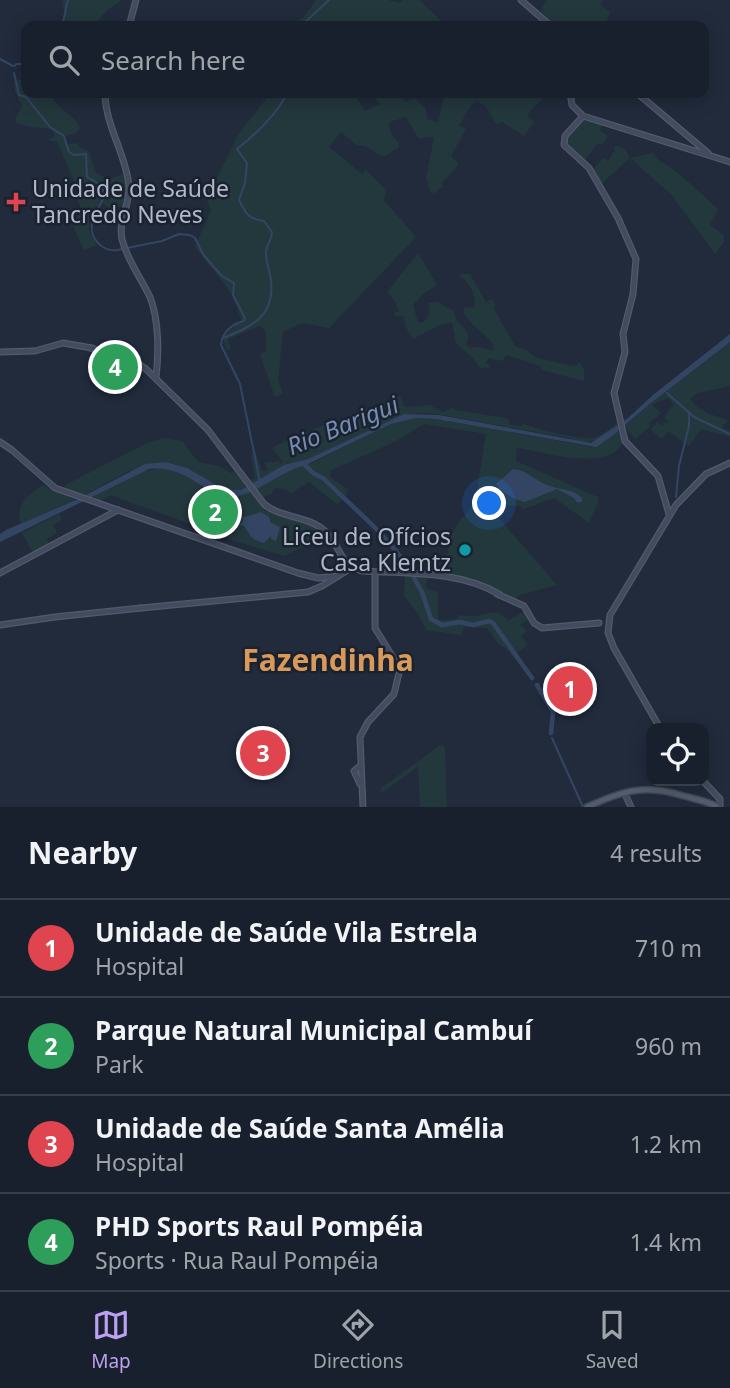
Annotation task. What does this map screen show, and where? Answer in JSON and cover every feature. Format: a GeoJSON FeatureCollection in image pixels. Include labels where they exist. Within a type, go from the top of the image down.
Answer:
{"type":"FeatureCollection","features":[{"type":"Feature","properties":{"kind":"main road"},"geometry":{"type":"LineString","coordinates":[[131,21],[136,0]]}},
{"type":"Feature","properties":{"kind":"main road"},"geometry":{"type":"LineString","coordinates":[[521,0],[545,21]]}},
{"type":"Feature","properties":{"kind":"main road"},"geometry":{"type":"LineString","coordinates":[[106,98],[107,113],[128,183],[121,230],[126,250],[153,310],[156,378]]}},
{"type":"Feature","properties":{"kind":"main road"},"geometry":{"type":"LineString","coordinates":[[571,98],[572,105],[583,116],[730,162]]}},
{"type":"Feature","properties":{"kind":"main road"},"geometry":{"type":"LineString","coordinates":[[643,98],[697,145],[718,158]]}},
{"type":"Feature","properties":{"kind":"main road"},"geometry":{"type":"LineString","coordinates":[[583,116],[565,136],[564,145],[589,168],[618,218],[636,260],[633,294],[623,334],[625,352],[614,393],[622,431],[630,448],[658,476],[669,514]]}},
{"type":"Feature","properties":{"kind":"main road"},"geometry":{"type":"LineString","coordinates":[[691,150],[697,145]]}},
{"type":"Feature","properties":{"kind":"main road"},"geometry":{"type":"LineString","coordinates":[[0,352],[35,351],[63,343],[134,360],[208,430],[256,494],[273,511],[320,527],[330,536],[348,568]]}},
{"type":"Feature","properties":{"kind":"main road"},"geometry":{"type":"LineString","coordinates":[[0,442],[14,451],[50,485],[74,495],[283,568],[320,579],[338,576]]}},
{"type":"Feature","properties":{"kind":"main road"},"geometry":{"type":"LineString","coordinates":[[657,723],[616,653],[607,630],[609,618],[669,514],[706,474],[730,463]]}},
{"type":"Feature","properties":{"kind":"main road"},"geometry":{"type":"LineString","coordinates":[[109,507],[110,514]]}},
{"type":"Feature","properties":{"kind":"main road"},"geometry":{"type":"LineString","coordinates":[[0,573],[118,510]]}},
{"type":"Feature","properties":{"kind":"main road"},"geometry":{"type":"LineString","coordinates":[[0,625],[305,592],[322,586],[348,568],[448,577],[478,585],[524,607],[534,623],[542,628],[598,624],[607,630]]}},
{"type":"Feature","properties":{"kind":"main road"},"geometry":{"type":"LineString","coordinates":[[363,807],[360,743],[363,730],[393,697],[399,679],[399,668],[374,628],[375,572]]}},
{"type":"Feature","properties":{"kind":"main road"},"geometry":{"type":"LineString","coordinates":[[320,579],[322,586]]}},
{"type":"Feature","properties":{"kind":"main road"},"geometry":{"type":"LineString","coordinates":[[598,624],[602,619],[609,618]]}},
{"type":"Feature","properties":{"kind":"main road"},"geometry":{"type":"LineString","coordinates":[[361,766],[354,771],[362,787]]}},
{"type":"Feature","properties":{"kind":"main road"},"geometry":{"type":"LineString","coordinates":[[587,807],[615,794],[649,789],[664,790],[718,807],[718,797],[708,786]]}},
{"type":"Feature","properties":{"kind":"main road"},"geometry":{"type":"LineString","coordinates":[[595,807],[628,792]]}},
{"type":"Feature","properties":{"kind":"main road"},"geometry":{"type":"LineString","coordinates":[[628,792],[631,807]]}},
{"type":"Feature","properties":{"kind":"green space"},"geometry":{"type":"Polygon","coordinates":[[[62,0],[122,0],[107,10],[97,21],[66,21],[62,0]]]}},
{"type":"Feature","properties":{"kind":"green space"},"geometry":{"type":"Polygon","coordinates":[[[316,0],[388,0],[400,3],[403,0],[419,0],[442,21],[298,21],[316,0]]]}},
{"type":"Feature","properties":{"kind":"green space"},"geometry":{"type":"Polygon","coordinates":[[[547,0],[603,0],[600,5],[610,12],[607,21],[551,21],[540,11],[547,0]]]}},
{"type":"Feature","properties":{"kind":"green space"},"geometry":{"type":"Polygon","coordinates":[[[14,80],[21,80],[21,98],[53,98],[80,128],[75,134],[64,136],[67,148],[68,144],[77,143],[88,151],[96,172],[108,180],[123,174],[128,185],[125,205],[110,209],[100,201],[89,221],[89,229],[97,245],[84,250],[73,226],[82,210],[77,199],[81,196],[57,142],[48,140],[55,136],[51,129],[16,122],[22,106],[15,91],[14,80]]]}},
{"type":"Feature","properties":{"kind":"green space"},"geometry":{"type":"Polygon","coordinates":[[[267,98],[356,98],[365,111],[380,104],[375,98],[401,98],[406,102],[415,98],[426,109],[427,119],[438,123],[444,98],[542,98],[527,115],[534,122],[524,136],[502,122],[496,124],[487,108],[478,101],[471,105],[459,126],[466,129],[451,156],[459,164],[435,194],[430,191],[426,178],[434,137],[418,138],[406,117],[389,122],[391,134],[399,147],[385,156],[357,145],[341,132],[329,147],[362,174],[366,170],[386,190],[384,200],[416,237],[329,328],[302,323],[283,332],[278,380],[283,393],[275,397],[260,354],[266,351],[266,331],[260,326],[228,339],[231,349],[226,350],[223,337],[241,320],[228,288],[195,246],[211,211],[206,198],[199,195],[202,185],[213,186],[238,135],[267,98]]]}},
{"type":"Feature","properties":{"kind":"green space"},"geometry":{"type":"Polygon","coordinates":[[[583,119],[602,125],[600,130],[608,136],[603,144],[597,144],[584,161],[566,144],[566,138],[583,119]]]}},
{"type":"Feature","properties":{"kind":"green space"},"geometry":{"type":"Polygon","coordinates":[[[613,148],[624,148],[630,158],[600,185],[592,171],[603,158],[608,161],[615,150],[613,148]]]}},
{"type":"Feature","properties":{"kind":"green space"},"geometry":{"type":"Polygon","coordinates":[[[653,153],[718,209],[710,225],[724,235],[724,242],[715,254],[672,195],[630,158],[653,153]]]}},
{"type":"Feature","properties":{"kind":"green space"},"geometry":{"type":"Polygon","coordinates":[[[418,253],[437,285],[413,305],[418,322],[424,322],[427,317],[428,303],[437,302],[454,311],[456,319],[467,333],[466,344],[470,348],[479,347],[493,351],[494,346],[463,312],[465,307],[474,308],[472,290],[460,276],[470,274],[486,302],[492,299],[496,306],[493,307],[515,346],[537,358],[573,366],[578,365],[579,361],[584,370],[584,381],[542,370],[542,367],[507,355],[502,361],[488,358],[486,363],[490,366],[488,369],[481,369],[472,357],[456,344],[452,323],[442,324],[413,339],[405,326],[404,317],[395,315],[395,312],[399,311],[387,292],[418,253]]]}},
{"type":"Feature","properties":{"kind":"green space"},"geometry":{"type":"Polygon","coordinates":[[[730,342],[730,386],[698,393],[690,399],[699,409],[727,420],[722,428],[730,431],[730,437],[701,429],[689,446],[668,431],[662,439],[651,430],[657,422],[664,427],[663,422],[669,423],[664,418],[674,404],[668,398],[652,405],[661,413],[649,423],[646,420],[651,426],[635,439],[625,426],[730,342]]]}},
{"type":"Feature","properties":{"kind":"green space"},"geometry":{"type":"Polygon","coordinates":[[[400,396],[405,407],[430,405],[443,412],[454,407],[454,410],[507,418],[511,425],[524,424],[579,437],[596,437],[618,424],[600,438],[583,442],[431,413],[404,414],[308,459],[284,465],[252,484],[251,480],[255,478],[251,456],[256,453],[262,471],[268,470],[264,463],[283,462],[272,448],[293,437],[400,396]]]}},
{"type":"Feature","properties":{"kind":"green space"},"geometry":{"type":"Polygon","coordinates":[[[416,418],[436,419],[592,447],[619,430],[624,439],[617,450],[606,456],[592,458],[559,456],[517,448],[516,461],[598,497],[589,523],[554,498],[521,510],[522,507],[495,503],[478,495],[486,434],[424,424],[396,441],[330,471],[330,477],[348,490],[345,497],[308,465],[391,424],[416,418]]]}},
{"type":"Feature","properties":{"kind":"green space"},"geometry":{"type":"Polygon","coordinates":[[[164,438],[182,441],[198,462],[219,466],[231,473],[235,471],[246,486],[242,490],[224,489],[187,468],[166,462],[129,471],[82,496],[63,489],[67,484],[145,444],[164,438]]]}},
{"type":"Feature","properties":{"kind":"green space"},"geometry":{"type":"Polygon","coordinates":[[[302,466],[343,499],[337,504],[309,482],[291,493],[275,488],[271,494],[263,497],[256,488],[288,469],[302,466]]]}},
{"type":"Feature","properties":{"kind":"green space"},"geometry":{"type":"Polygon","coordinates":[[[164,468],[185,474],[224,494],[251,491],[269,511],[314,526],[326,536],[284,556],[219,536],[220,532],[111,495],[99,502],[88,499],[140,472],[164,468]]]}},
{"type":"Feature","properties":{"kind":"green space"},"geometry":{"type":"Polygon","coordinates":[[[43,485],[76,500],[20,522],[22,505],[28,496],[43,485]]]}},
{"type":"Feature","properties":{"kind":"green space"},"geometry":{"type":"Polygon","coordinates":[[[478,500],[490,508],[557,585],[520,595],[515,599],[472,578],[441,574],[449,548],[448,542],[459,521],[478,500]]]}},
{"type":"Feature","properties":{"kind":"green space"},"geometry":{"type":"Polygon","coordinates":[[[59,514],[62,520],[53,525],[57,533],[47,539],[49,545],[33,553],[22,533],[59,514]]]}},
{"type":"Feature","properties":{"kind":"green space"},"geometry":{"type":"Polygon","coordinates":[[[405,576],[427,576],[426,588],[438,592],[440,620],[456,619],[459,615],[475,616],[494,612],[501,614],[508,621],[525,611],[528,620],[520,625],[527,630],[521,637],[527,646],[516,654],[532,675],[529,677],[487,628],[464,627],[461,635],[426,630],[404,596],[405,576]]]}},
{"type":"Feature","properties":{"kind":"green space"},"geometry":{"type":"Polygon","coordinates":[[[442,744],[445,748],[447,807],[420,807],[418,767],[381,793],[381,788],[442,744]]]}},
{"type":"Feature","properties":{"kind":"water"},"geometry":{"type":"Polygon","coordinates":[[[730,334],[730,342],[596,447],[436,419],[416,418],[391,424],[308,464],[308,470],[302,466],[293,469],[240,496],[222,496],[175,471],[149,469],[0,542],[0,534],[6,530],[76,500],[145,464],[166,462],[187,468],[224,489],[241,490],[284,465],[308,459],[404,414],[439,415],[591,443],[628,418],[730,334]]]}},
{"type":"Feature","properties":{"kind":"water"},"geometry":{"type":"Polygon","coordinates":[[[513,469],[555,488],[574,493],[582,498],[582,502],[577,502],[557,489],[525,502],[513,498],[496,484],[513,469]]]}},
{"type":"Feature","properties":{"kind":"water"},"geometry":{"type":"Polygon","coordinates":[[[261,512],[269,517],[271,523],[280,527],[276,541],[271,539],[271,536],[264,543],[256,540],[244,526],[239,525],[243,522],[242,518],[261,512]]]}},
{"type":"Feature","properties":{"kind":"waterway"},"geometry":{"type":"LineString","coordinates":[[63,21],[68,0]]}},
{"type":"Feature","properties":{"kind":"waterway"},"geometry":{"type":"LineString","coordinates":[[306,21],[329,0]]}},
{"type":"Feature","properties":{"kind":"waterway"},"geometry":{"type":"LineString","coordinates":[[0,59],[13,66]]}},
{"type":"Feature","properties":{"kind":"waterway"},"geometry":{"type":"LineString","coordinates":[[15,66],[21,64]]}},
{"type":"Feature","properties":{"kind":"waterway"},"geometry":{"type":"LineString","coordinates":[[14,73],[21,96]]}},
{"type":"Feature","properties":{"kind":"waterway"},"geometry":{"type":"LineString","coordinates":[[27,98],[50,127],[64,136],[69,152],[74,155],[86,154],[87,177],[96,182],[105,193],[93,219],[92,233],[103,247],[109,250],[122,249]]}},
{"type":"Feature","properties":{"kind":"waterway"},"geometry":{"type":"LineString","coordinates":[[223,338],[259,319],[269,303],[271,281],[266,253],[272,232],[264,221],[248,215],[239,200],[245,183],[247,163],[237,149],[265,124],[284,98]]}},
{"type":"Feature","properties":{"kind":"waterway"},"geometry":{"type":"LineString","coordinates":[[127,248],[162,241],[179,234],[190,235],[222,276],[234,283],[233,295],[245,318],[228,329],[221,345],[240,384],[260,482]]}},
{"type":"Feature","properties":{"kind":"waterway"},"geometry":{"type":"LineString","coordinates":[[667,393],[694,417],[730,434]]}},
{"type":"Feature","properties":{"kind":"waterway"},"geometry":{"type":"LineString","coordinates":[[676,497],[679,466],[689,426],[689,412]]}},
{"type":"Feature","properties":{"kind":"waterway","name":"Rio Barigui"},"geometry":{"type":"LineString","coordinates":[[306,466],[324,479],[370,523],[392,546],[410,571]]}},
{"type":"Feature","properties":{"kind":"waterway"},"geometry":{"type":"LineString","coordinates":[[414,578],[431,619],[442,625],[460,622],[473,625],[489,621],[493,623],[532,678]]}},
{"type":"Feature","properties":{"kind":"waterway"},"geometry":{"type":"LineString","coordinates":[[537,685],[553,712],[551,733]]}},
{"type":"Feature","properties":{"kind":"waterway"},"geometry":{"type":"LineString","coordinates":[[552,738],[583,807]]}},
{"type":"Feature","properties":{"kind":"place","name":"Unidade de Saúde Tancredo Neves"},"geometry":{"type":"Point","coordinates":[16,202]}},
{"type":"Feature","properties":{"kind":"place","name":"PHD Sports Raul Pompéia"},"geometry":{"type":"Point","coordinates":[115,367]}},
{"type":"Feature","properties":{"kind":"place","name":"Parque Natural Municipal Cambuí"},"geometry":{"type":"Point","coordinates":[215,512]}},
{"type":"Feature","properties":{"kind":"place","name":"Liceu de Ofícios Casa Klemtz"},"geometry":{"type":"Point","coordinates":[465,550]}},
{"type":"Feature","properties":{"kind":"place","name":"Unidade de Saúde Vila Estrela"},"geometry":{"type":"Point","coordinates":[570,689]}},
{"type":"Feature","properties":{"kind":"place","name":"Unidade de Saúde Santa Amélia"},"geometry":{"type":"Point","coordinates":[263,753]}},
{"type":"Feature","properties":{"kind":"district","name":"Fazendinha"},"geometry":{"type":"Point","coordinates":[328,661]}}]}
